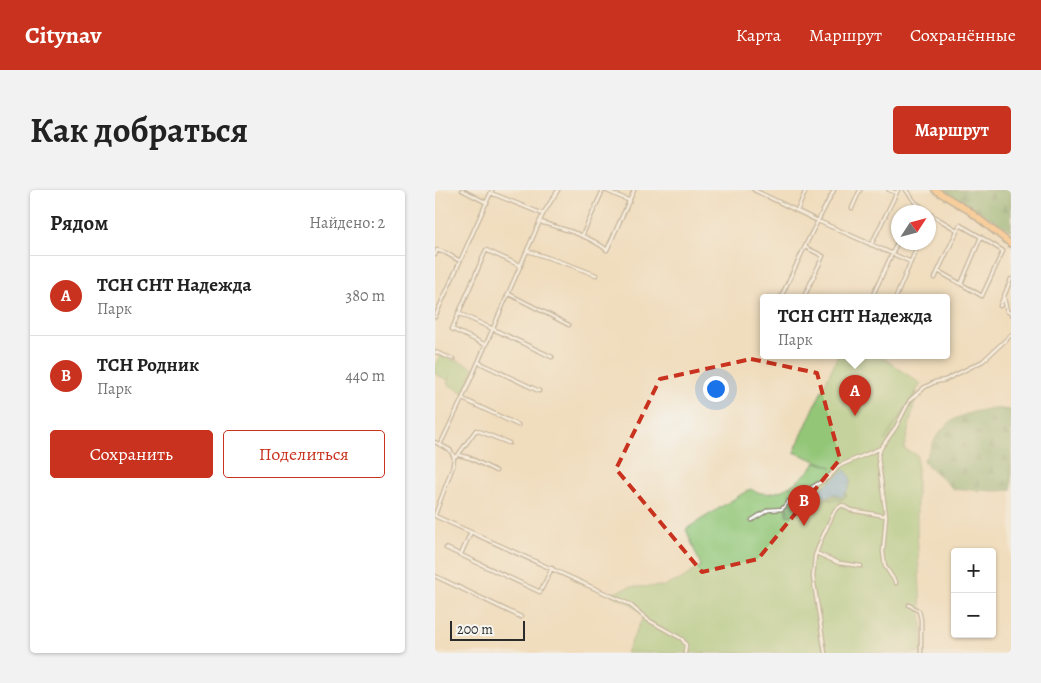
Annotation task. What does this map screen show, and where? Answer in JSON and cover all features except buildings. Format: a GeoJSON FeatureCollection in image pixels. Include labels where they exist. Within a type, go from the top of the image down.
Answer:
{"type":"FeatureCollection","features":[{"type":"Feature","properties":{"kind":"main road"},"geometry":{"type":"LineString","coordinates":[[935,190],[969,210],[1011,244]]}},
{"type":"Feature","properties":{"kind":"street"},"geometry":{"type":"LineString","coordinates":[[462,190],[487,203]]}},
{"type":"Feature","properties":{"kind":"street"},"geometry":{"type":"LineString","coordinates":[[440,445],[463,399],[543,214],[558,190]]}},
{"type":"Feature","properties":{"kind":"street"},"geometry":{"type":"LineString","coordinates":[[583,236],[604,190],[630,200]]}},
{"type":"Feature","properties":{"kind":"street"},"geometry":{"type":"LineString","coordinates":[[540,222],[583,236],[607,250],[634,190]]}},
{"type":"Feature","properties":{"kind":"street"},"geometry":{"type":"LineString","coordinates":[[754,190],[911,262]]}},
{"type":"Feature","properties":{"kind":"street"},"geometry":{"type":"LineString","coordinates":[[797,211],[806,190]]}},
{"type":"Feature","properties":{"kind":"street"},"geometry":{"type":"LineString","coordinates":[[782,294],[834,190]]}},
{"type":"Feature","properties":{"kind":"street"},"geometry":{"type":"LineString","coordinates":[[852,208],[860,190]]}},
{"type":"Feature","properties":{"kind":"street"},"geometry":{"type":"LineString","coordinates":[[871,245],[897,192],[889,190]]}},
{"type":"Feature","properties":{"kind":"street"},"geometry":{"type":"LineString","coordinates":[[906,190],[916,204]]}},
{"type":"Feature","properties":{"kind":"street"},"geometry":{"type":"LineString","coordinates":[[435,317],[492,191],[543,214]]}},
{"type":"Feature","properties":{"kind":"street"},"geometry":{"type":"LineString","coordinates":[[936,218],[957,230]]}},
{"type":"Feature","properties":{"kind":"street"},"geometry":{"type":"LineString","coordinates":[[935,278],[938,271],[957,230],[960,225],[1003,252],[982,296],[938,271]]}},
{"type":"Feature","properties":{"kind":"street"},"geometry":{"type":"LineString","coordinates":[[961,284],[981,237]]}},
{"type":"Feature","properties":{"kind":"street"},"geometry":{"type":"LineString","coordinates":[[805,247],[823,256],[805,294]]}},
{"type":"Feature","properties":{"kind":"street"},"geometry":{"type":"LineString","coordinates":[[435,255],[437,250],[460,261]]}},
{"type":"Feature","properties":{"kind":"street"},"geometry":{"type":"LineString","coordinates":[[486,345],[451,329],[458,313],[486,250],[521,266]]}},
{"type":"Feature","properties":{"kind":"street"},"geometry":{"type":"LineString","coordinates":[[873,294],[894,250]]}},
{"type":"Feature","properties":{"kind":"street"},"geometry":{"type":"LineString","coordinates":[[897,294],[916,250]]}},
{"type":"Feature","properties":{"kind":"street"},"geometry":{"type":"LineString","coordinates":[[528,251],[570,264],[596,275]]}},
{"type":"Feature","properties":{"kind":"street"},"geometry":{"type":"LineString","coordinates":[[1000,306],[1011,279]]}},
{"type":"Feature","properties":{"kind":"street"},"geometry":{"type":"LineString","coordinates":[[509,294],[569,325]]}},
{"type":"Feature","properties":{"kind":"street"},"geometry":{"type":"LineString","coordinates":[[1004,296],[1007,311],[1011,314]]}},
{"type":"Feature","properties":{"kind":"street"},"geometry":{"type":"LineString","coordinates":[[458,313],[552,357]]}},
{"type":"Feature","properties":{"kind":"street"},"geometry":{"type":"LineString","coordinates":[[896,583],[885,566],[883,552],[886,516],[878,458],[881,448],[896,427],[910,400],[925,386],[945,380],[983,361],[1011,335]]}},
{"type":"Feature","properties":{"kind":"street"},"geometry":{"type":"LineString","coordinates":[[435,352],[453,359]]}},
{"type":"Feature","properties":{"kind":"street"},"geometry":{"type":"LineString","coordinates":[[478,362],[539,391]]}},
{"type":"Feature","properties":{"kind":"street"},"geometry":{"type":"LineString","coordinates":[[463,399],[518,425]]}},
{"type":"Feature","properties":{"kind":"street"},"geometry":{"type":"LineString","coordinates":[[454,457],[458,455],[476,430],[509,443]]}},
{"type":"Feature","properties":{"kind":"street"},"geometry":{"type":"LineString","coordinates":[[435,442],[450,450],[454,457],[453,466],[435,515],[629,604],[648,620],[682,640],[686,645],[685,653]]}},
{"type":"Feature","properties":{"kind":"street"},"geometry":{"type":"LineString","coordinates":[[752,520],[768,510],[782,509],[788,502],[829,477],[839,466],[881,448]]}},
{"type":"Feature","properties":{"kind":"street"},"geometry":{"type":"LineString","coordinates":[[458,455],[470,458],[496,471]]}},
{"type":"Feature","properties":{"kind":"street"},"geometry":{"type":"LineString","coordinates":[[825,653],[813,577],[816,553],[835,510],[842,505],[850,510],[886,516]]}},
{"type":"Feature","properties":{"kind":"street"},"geometry":{"type":"LineString","coordinates":[[461,554],[471,532]]}},
{"type":"Feature","properties":{"kind":"street"},"geometry":{"type":"LineString","coordinates":[[446,548],[540,592],[552,568]]}},
{"type":"Feature","properties":{"kind":"street"},"geometry":{"type":"LineString","coordinates":[[816,553],[839,564],[861,566]]}},
{"type":"Feature","properties":{"kind":"street"},"geometry":{"type":"LineString","coordinates":[[435,576],[521,617]]}},
{"type":"Feature","properties":{"kind":"street"},"geometry":{"type":"LineString","coordinates":[[909,606],[919,611],[921,619],[921,653]]}},
{"type":"Feature","properties":{"kind":"highlighted area"},"geometry":{"type":"Polygon","coordinates":[[[751,359],[817,373],[840,459],[758,559],[702,572],[616,469],[660,379],[751,359]]]}},
{"type":"Feature","properties":{"kind":"green space"},"geometry":{"type":"Polygon","coordinates":[[[944,190],[1011,190],[1011,231],[944,190]]]}},
{"type":"Feature","properties":{"kind":"green space"},"geometry":{"type":"Polygon","coordinates":[[[440,355],[474,368],[464,393],[447,384],[451,374],[448,380],[435,374],[435,365],[440,355]]]}},
{"type":"Feature","properties":{"kind":"green space"},"geometry":{"type":"Polygon","coordinates":[[[836,359],[885,359],[921,384],[884,441],[917,392],[904,449],[917,455],[917,529],[923,653],[626,653],[644,615],[631,604],[611,594],[629,587],[664,586],[680,580],[701,566],[686,529],[750,489],[759,493],[778,492],[795,483],[816,462],[832,467],[794,452],[836,359]]]}},
{"type":"Feature","properties":{"kind":"green space"},"geometry":{"type":"Polygon","coordinates":[[[992,408],[1011,410],[1011,490],[953,489],[923,461],[937,436],[948,423],[961,416],[992,408]]]}},
{"type":"Feature","properties":{"kind":"green space"},"geometry":{"type":"Polygon","coordinates":[[[820,484],[824,486],[818,491],[841,496],[844,493],[847,495],[842,500],[804,504],[797,516],[786,515],[786,507],[794,499],[820,484]]]}},
{"type":"Feature","properties":{"kind":"water"},"geometry":{"type":"Polygon","coordinates":[[[845,470],[851,481],[841,497],[835,494],[826,497],[818,491],[845,470]]]}},
{"type":"Feature","properties":{"kind":"place","name":"ТСН СНТ Надежда"},"geometry":{"type":"Point","coordinates":[855,416]}},
{"type":"Feature","properties":{"kind":"place","name":"ТСН Родник"},"geometry":{"type":"Point","coordinates":[804,526]}}]}
